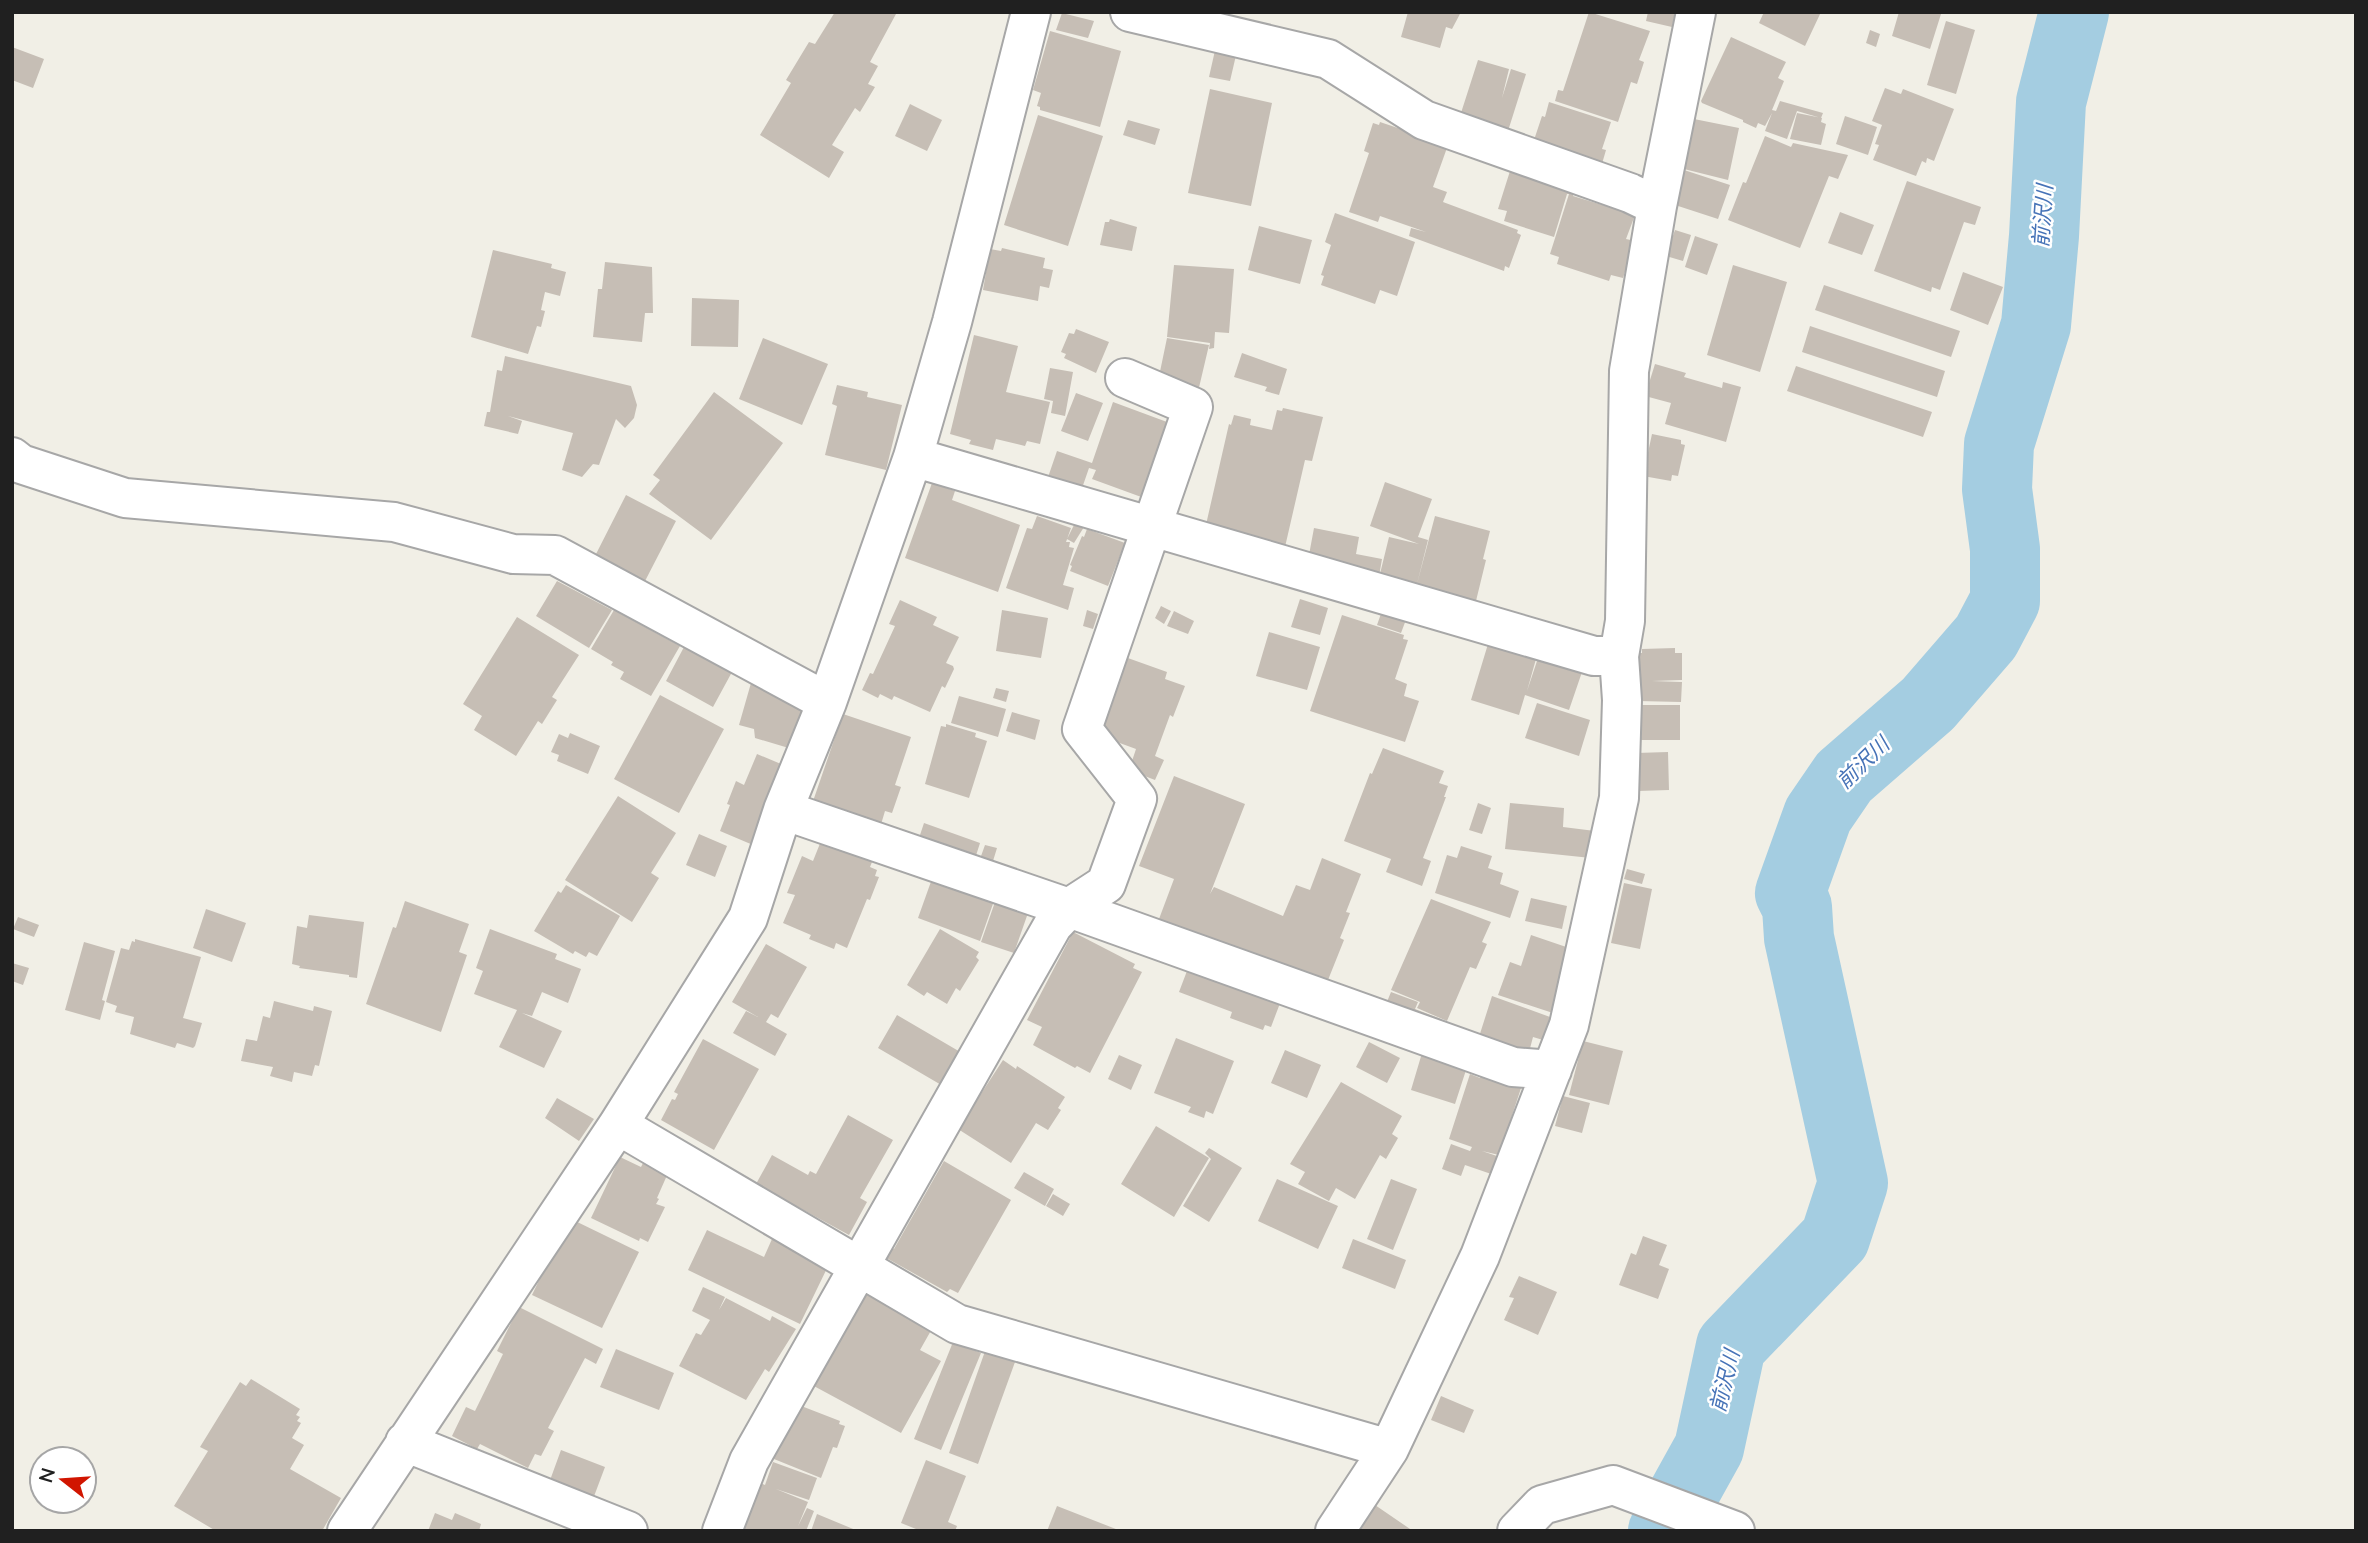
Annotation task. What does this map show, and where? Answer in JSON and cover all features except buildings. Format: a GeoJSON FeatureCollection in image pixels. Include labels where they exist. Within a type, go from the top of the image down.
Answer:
{"type":"FeatureCollection","features":[{"type":"Feature","properties":{"kind":"street"},"geometry":{"type":"LineString","coordinates":[[347,1531],[618,1125],[748,918],[783,810],[827,702],[913,457],[952,322],[1031,12]]}},
{"type":"Feature","properties":{"kind":"street"},"geometry":{"type":"LineString","coordinates":[[1130,12],[1328,59],[1424,120],[1630,193],[1657,206]]}},
{"type":"Feature","properties":{"kind":"street"},"geometry":{"type":"LineString","coordinates":[[1335,1531],[1389,1450],[1480,1256],[1569,1026],[1619,798],[1622,700],[1619,656],[1625,621],[1629,372],[1657,206],[1696,12]]}},
{"type":"Feature","properties":{"kind":"street"},"geometry":{"type":"LineString","coordinates":[[722,1531],[749,1461],[1054,925],[1069,908],[1106,884],[1137,799],[1082,729],[1193,407],[1125,379]]}},
{"type":"Feature","properties":{"kind":"street"},"geometry":{"type":"LineString","coordinates":[[12,457],[21,464],[125,498],[394,522],[513,554],[555,555],[827,702]]}},
{"type":"Feature","properties":{"kind":"street"},"geometry":{"type":"LineString","coordinates":[[913,457],[1594,656],[1619,656]]}},
{"type":"Feature","properties":{"kind":"street"},"geometry":{"type":"LineString","coordinates":[[783,810],[1069,908],[1513,1067],[1552,1070]]}},
{"type":"Feature","properties":{"kind":"street"},"geometry":{"type":"LineString","coordinates":[[618,1125],[957,1324],[1389,1450]]}},
{"type":"Feature","properties":{"kind":"street"},"geometry":{"type":"LineString","coordinates":[[405,1442],[628,1531]]}},
{"type":"Feature","properties":{"kind":"street"},"geometry":{"type":"LineString","coordinates":[[1517,1531],[1542,1505],[1613,1485],[1732,1529]]}},
{"type":"Feature","properties":{"kind":"waterway","name":"前沢川"},"geometry":{"type":"LineString","coordinates":[[1663,1531],[1709,1448],[1731,1346],[1835,1238],[1853,1183],[1799,938],[1797,907],[1790,893],[1818,815],[1844,777],[1928,704],[1986,637],[2005,601],[2005,549],[1997,489],[1999,444],[2036,325],[2051,102],[2074,12]]}}]}
